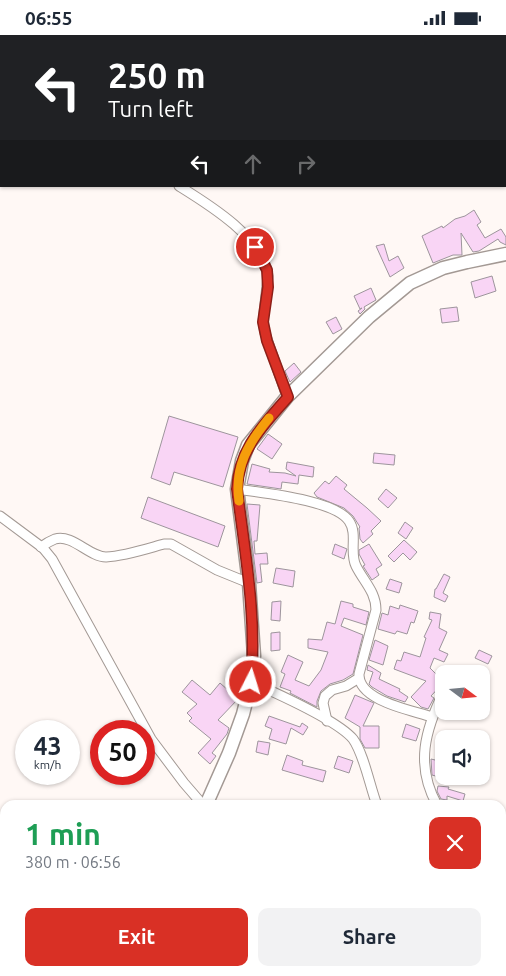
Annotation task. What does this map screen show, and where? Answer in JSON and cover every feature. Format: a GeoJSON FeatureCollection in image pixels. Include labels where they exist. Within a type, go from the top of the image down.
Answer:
{"type":"FeatureCollection","features":[{"type":"Feature","properties":{"kind":"main road"},"geometry":{"type":"LineString","coordinates":[[206,800],[240,722],[251,682],[254,656],[249,583],[237,489],[248,445],[288,397],[369,317],[410,283],[443,268],[467,261],[506,254]]}},
{"type":"Feature","properties":{"kind":"street"},"geometry":{"type":"LineString","coordinates":[[181,187],[211,205],[227,218],[255,247],[262,259],[268,276],[263,322],[265,333],[288,397]]}},
{"type":"Feature","properties":{"kind":"street"},"geometry":{"type":"LineString","coordinates":[[237,489],[328,506],[343,514],[350,522],[356,565],[370,587],[376,602],[376,610],[359,678],[364,689],[372,696],[393,705],[432,717]]}},
{"type":"Feature","properties":{"kind":"street"},"geometry":{"type":"LineString","coordinates":[[0,516],[41,547],[52,559],[151,739],[184,783],[199,800]]}},
{"type":"Feature","properties":{"kind":"street"},"geometry":{"type":"LineString","coordinates":[[41,547],[56,539],[68,540],[95,554],[106,557],[171,544],[249,583]]}},
{"type":"Feature","properties":{"kind":"street"},"geometry":{"type":"LineString","coordinates":[[327,721],[323,703],[325,697],[332,690],[346,686],[359,678]]}},
{"type":"Feature","properties":{"kind":"street"},"geometry":{"type":"LineString","coordinates":[[251,682],[342,729],[358,748],[375,800]]}},
{"type":"Feature","properties":{"kind":"street"},"geometry":{"type":"LineString","coordinates":[[435,710],[424,750],[426,780],[435,800]]}},
{"type":"Feature","properties":{"kind":"building"},"geometry":{"type":"Polygon","coordinates":[[[474,210],[481,222],[477,225],[485,238],[501,229],[506,237],[506,245],[498,239],[479,251],[473,252],[461,233],[462,255],[453,255],[433,263],[422,236],[442,226],[443,228],[455,219],[465,216],[474,210]]]}},
{"type":"Feature","properties":{"kind":"building"},"geometry":{"type":"Polygon","coordinates":[[[384,244],[389,261],[398,256],[404,268],[390,277],[376,246],[384,244]]]}},
{"type":"Feature","properties":{"kind":"building"},"geometry":{"type":"Polygon","coordinates":[[[492,276],[496,291],[475,298],[471,282],[492,276]]]}},
{"type":"Feature","properties":{"kind":"building"},"geometry":{"type":"Polygon","coordinates":[[[371,288],[376,300],[364,307],[365,309],[360,314],[358,311],[362,308],[360,309],[354,296],[371,288]]]}},
{"type":"Feature","properties":{"kind":"building"},"geometry":{"type":"Polygon","coordinates":[[[457,307],[459,321],[442,323],[440,309],[457,307]]]}},
{"type":"Feature","properties":{"kind":"building"},"geometry":{"type":"Polygon","coordinates":[[[336,317],[342,329],[333,334],[326,322],[336,317]]]}},
{"type":"Feature","properties":{"kind":"building"},"geometry":{"type":"Polygon","coordinates":[[[294,363],[301,372],[290,382],[285,371],[294,363]]]}},
{"type":"Feature","properties":{"kind":"building"},"geometry":{"type":"Polygon","coordinates":[[[169,416],[238,437],[223,487],[174,472],[170,485],[151,478],[169,416]]]}},
{"type":"Feature","properties":{"kind":"building"},"geometry":{"type":"Polygon","coordinates":[[[268,434],[282,444],[272,459],[257,449],[268,434]]]}},
{"type":"Feature","properties":{"kind":"building"},"geometry":{"type":"Polygon","coordinates":[[[374,453],[395,455],[394,465],[373,463],[374,453]]]}},
{"type":"Feature","properties":{"kind":"building"},"geometry":{"type":"Polygon","coordinates":[[[287,462],[314,467],[313,477],[299,475],[298,484],[282,482],[281,489],[247,484],[252,464],[270,469],[269,472],[296,476],[286,469],[287,462]]]}},
{"type":"Feature","properties":{"kind":"building"},"geometry":{"type":"Polygon","coordinates":[[[336,476],[347,485],[344,489],[381,521],[371,531],[373,534],[363,543],[360,539],[360,527],[353,516],[344,508],[317,497],[314,493],[325,481],[329,484],[336,476]]]}},
{"type":"Feature","properties":{"kind":"building"},"geometry":{"type":"Polygon","coordinates":[[[386,489],[397,498],[388,508],[378,499],[386,489]]]}},
{"type":"Feature","properties":{"kind":"building"},"geometry":{"type":"Polygon","coordinates":[[[148,497],[225,526],[218,547],[141,518],[148,497]]]}},
{"type":"Feature","properties":{"kind":"building"},"geometry":{"type":"Polygon","coordinates":[[[247,504],[260,505],[257,541],[254,541],[255,554],[267,553],[268,564],[260,564],[262,582],[257,583],[247,504]]]}},
{"type":"Feature","properties":{"kind":"building"},"geometry":{"type":"Polygon","coordinates":[[[405,522],[413,528],[406,539],[398,533],[405,522]]]}},
{"type":"Feature","properties":{"kind":"building"},"geometry":{"type":"Polygon","coordinates":[[[404,540],[417,552],[410,560],[403,553],[394,562],[388,556],[404,540]]]}},
{"type":"Feature","properties":{"kind":"building"},"geometry":{"type":"Polygon","coordinates":[[[335,544],[347,549],[344,559],[332,554],[335,544]]]}},
{"type":"Feature","properties":{"kind":"building"},"geometry":{"type":"Polygon","coordinates":[[[369,544],[382,565],[376,569],[379,575],[372,580],[363,566],[365,565],[359,554],[359,550],[369,544]]]}},
{"type":"Feature","properties":{"kind":"building"},"geometry":{"type":"Polygon","coordinates":[[[276,568],[295,571],[293,587],[273,583],[276,568]]]}},
{"type":"Feature","properties":{"kind":"building"},"geometry":{"type":"Polygon","coordinates":[[[444,574],[450,577],[443,593],[448,596],[445,602],[434,597],[435,589],[444,574]]]}},
{"type":"Feature","properties":{"kind":"building"},"geometry":{"type":"Polygon","coordinates":[[[390,579],[402,583],[399,593],[386,589],[390,579]]]}},
{"type":"Feature","properties":{"kind":"building"},"geometry":{"type":"Polygon","coordinates":[[[281,601],[280,621],[271,620],[272,602],[281,601]]]}},
{"type":"Feature","properties":{"kind":"building"},"geometry":{"type":"Polygon","coordinates":[[[341,601],[353,604],[353,607],[369,612],[366,625],[344,618],[341,626],[363,635],[353,674],[343,680],[330,684],[321,691],[317,707],[290,693],[291,691],[280,687],[285,674],[281,672],[288,655],[303,662],[295,680],[309,686],[321,670],[328,652],[308,648],[308,639],[322,640],[327,622],[335,624],[341,601]]]}},
{"type":"Feature","properties":{"kind":"building"},"geometry":{"type":"Polygon","coordinates":[[[400,605],[418,611],[414,623],[411,622],[407,634],[397,631],[395,634],[378,629],[382,613],[388,615],[390,606],[399,609],[400,605]]]}},
{"type":"Feature","properties":{"kind":"building"},"geometry":{"type":"Polygon","coordinates":[[[430,612],[441,614],[439,628],[447,632],[439,650],[448,654],[444,662],[434,658],[430,668],[435,673],[435,692],[431,696],[434,698],[428,709],[421,707],[411,697],[426,681],[394,669],[397,660],[401,661],[404,652],[420,657],[426,638],[424,637],[432,620],[429,619],[430,612]]]}},
{"type":"Feature","properties":{"kind":"building"},"geometry":{"type":"Polygon","coordinates":[[[280,632],[280,650],[271,651],[271,633],[280,632]]]}},
{"type":"Feature","properties":{"kind":"building"},"geometry":{"type":"Polygon","coordinates":[[[375,640],[388,646],[383,665],[369,660],[375,640]]]}},
{"type":"Feature","properties":{"kind":"building"},"geometry":{"type":"Polygon","coordinates":[[[479,650],[492,656],[488,664],[475,658],[479,650]]]}},
{"type":"Feature","properties":{"kind":"building"},"geometry":{"type":"Polygon","coordinates":[[[368,665],[381,673],[379,679],[400,689],[399,691],[408,697],[405,702],[387,696],[369,684],[373,672],[367,670],[368,665]]]}},
{"type":"Feature","properties":{"kind":"building"},"geometry":{"type":"Polygon","coordinates":[[[192,680],[210,695],[220,683],[238,699],[218,720],[229,728],[227,734],[212,753],[216,756],[210,764],[198,753],[211,739],[189,721],[192,718],[187,713],[197,704],[182,692],[192,680]]]}},
{"type":"Feature","properties":{"kind":"building"},"geometry":{"type":"Polygon","coordinates":[[[355,695],[374,703],[363,726],[379,726],[379,748],[365,748],[360,739],[360,727],[345,718],[355,695]]]}},
{"type":"Feature","properties":{"kind":"building"},"geometry":{"type":"Polygon","coordinates":[[[269,716],[300,727],[302,723],[308,727],[303,735],[291,728],[286,744],[269,739],[272,729],[265,726],[269,716]]]}},
{"type":"Feature","properties":{"kind":"building"},"geometry":{"type":"Polygon","coordinates":[[[406,724],[420,729],[416,741],[402,737],[406,724]]]}},
{"type":"Feature","properties":{"kind":"building"},"geometry":{"type":"Polygon","coordinates":[[[258,741],[270,743],[268,755],[256,752],[258,741]]]}},
{"type":"Feature","properties":{"kind":"building"},"geometry":{"type":"Polygon","coordinates":[[[287,755],[303,761],[302,765],[326,771],[323,782],[282,770],[287,755]]]}},
{"type":"Feature","properties":{"kind":"building"},"geometry":{"type":"Polygon","coordinates":[[[338,756],[353,761],[349,773],[334,768],[338,756]]]}},
{"type":"Feature","properties":{"kind":"building"},"geometry":{"type":"Polygon","coordinates":[[[431,759],[435,760],[435,776],[432,775],[431,759]]]}},
{"type":"Feature","properties":{"kind":"building"},"geometry":{"type":"Polygon","coordinates":[[[438,786],[449,787],[448,789],[465,794],[463,800],[447,796],[447,800],[441,799],[437,791],[438,786]]]}},
{"type":"Feature","properties":{"kind":"slow traffic"},"geometry":{"type":"LineString","coordinates":[[239,501],[237,489],[242,461],[248,445],[269,418]]}},
{"type":"Feature","properties":{"kind":"route"},"geometry":{"type":"LineString","coordinates":[[251,682],[254,656],[249,583],[237,489],[238,479],[248,445],[288,397],[267,341],[263,322],[268,276],[267,270],[255,247]]}}]}
